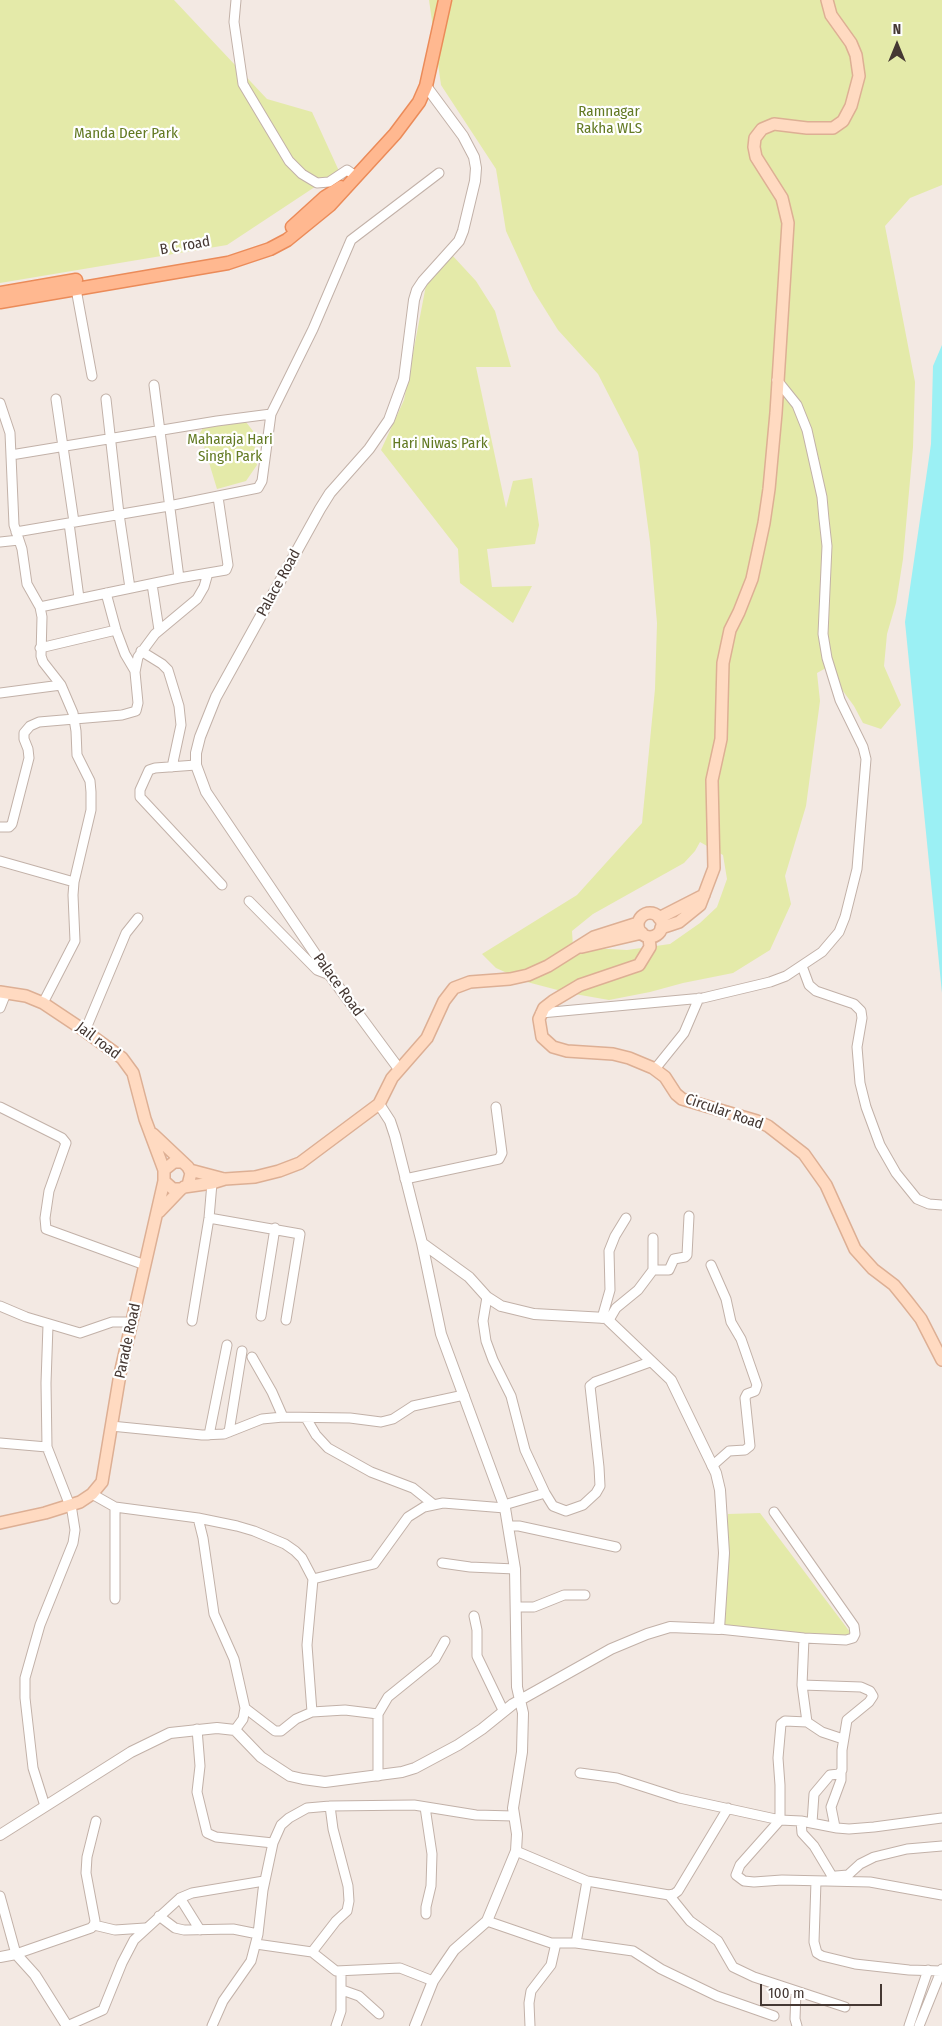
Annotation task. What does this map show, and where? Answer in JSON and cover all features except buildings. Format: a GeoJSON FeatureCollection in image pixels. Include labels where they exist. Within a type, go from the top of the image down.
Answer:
{"type":"FeatureCollection","features":[{"type":"Feature","properties":{"kind":"main road"},"geometry":{"type":"LineString","coordinates":[[0,302],[21,294],[76,289],[210,267],[270,249],[287,240],[312,222],[356,178],[409,117],[419,102],[426,86],[445,0]]}},
{"type":"Feature","properties":{"kind":"main road"},"geometry":{"type":"LineString","coordinates":[[660,923],[679,922],[695,911],[700,905],[714,868],[712,780],[721,739],[723,663],[730,630],[752,579],[764,523],[776,414],[788,251],[788,223],[782,198],[756,157],[754,143],[759,132],[764,127],[774,124],[807,128],[833,128],[843,121],[851,106],[859,76],[856,55],[851,43],[832,15],[827,0]]}},
{"type":"Feature","properties":{"kind":"main road","name":"B C road"},"geometry":{"type":"LineString","coordinates":[[0,293],[21,294],[208,259],[256,247],[290,229],[324,197],[356,178]]}},
{"type":"Feature","properties":{"kind":"main road"},"geometry":{"type":"LineString","coordinates":[[225,1179],[174,1162],[166,1166],[164,1176],[169,1187],[183,1188],[225,1179],[255,1177],[300,1163],[379,1104],[392,1078],[427,1038],[444,1001],[454,988],[470,982],[510,980],[528,975],[548,966],[594,937],[643,931],[656,935],[660,923],[655,914],[644,914],[643,931],[650,947],[639,965],[580,985],[553,1001],[541,1013]]}},
{"type":"Feature","properties":{"kind":"main road","name":"Jail road"},"geometry":{"type":"LineString","coordinates":[[3,993],[26,996],[43,1003],[122,1058],[129,1067],[137,1085],[164,1176]]}},
{"type":"Feature","properties":{"kind":"main road","name":"Circular Road"},"geometry":{"type":"LineString","coordinates":[[541,1013],[540,1031],[546,1042],[553,1047],[566,1051],[613,1054],[629,1058],[655,1069],[665,1077],[676,1094],[682,1098],[695,1104],[745,1116],[782,1136],[804,1154],[826,1185],[855,1249],[873,1269],[894,1285],[907,1301],[921,1319],[942,1360]]}},
{"type":"Feature","properties":{"kind":"main road"},"geometry":{"type":"LineString","coordinates":[[152,1133],[186,1166],[190,1181],[158,1213]]}},
{"type":"Feature","properties":{"kind":"main road","name":"Parade Road"},"geometry":{"type":"LineString","coordinates":[[0,1523],[80,1502],[92,1494],[102,1482],[110,1426],[158,1213],[164,1176]]}},
{"type":"Feature","properties":{"kind":"main road","name":"Parade Road"},"geometry":{"type":"LineString","coordinates":[[67,1505],[88,1490],[104,1469]]}},
{"type":"Feature","properties":{"kind":"street"},"geometry":{"type":"LineString","coordinates":[[236,0],[234,22],[242,84],[289,161],[302,174],[317,183],[328,182],[347,170],[356,178]]}},
{"type":"Feature","properties":{"kind":"street","name":"Palace Road"},"geometry":{"type":"LineString","coordinates":[[399,1069],[330,975],[206,792],[196,765],[196,752],[216,697],[320,509],[330,493],[369,448],[389,420],[404,379],[414,300],[417,290],[459,241],[463,231],[475,181],[476,168],[474,157],[463,136],[426,86]]}},
{"type":"Feature","properties":{"kind":"street"},"geometry":{"type":"LineString","coordinates":[[0,542],[71,523],[218,497],[255,489],[260,485],[271,414],[313,329],[351,240],[440,173]]}},
{"type":"Feature","properties":{"kind":"street"},"geometry":{"type":"LineString","coordinates":[[76,289],[92,376]]}},
{"type":"Feature","properties":{"kind":"street"},"geometry":{"type":"LineString","coordinates":[[541,1013],[699,998],[770,982],[786,976],[822,952],[832,943],[846,917],[857,869],[866,760],[863,747],[840,700],[827,658],[823,634],[827,546],[822,498],[807,430],[798,405],[777,380]]}},
{"type":"Feature","properties":{"kind":"street"},"geometry":{"type":"LineString","coordinates":[[154,385],[179,578]]}},
{"type":"Feature","properties":{"kind":"street"},"geometry":{"type":"LineString","coordinates":[[106,398],[112,438],[119,514],[130,588]]}},
{"type":"Feature","properties":{"kind":"street"},"geometry":{"type":"LineString","coordinates":[[56,399],[79,598]]}},
{"type":"Feature","properties":{"kind":"street"},"geometry":{"type":"LineString","coordinates":[[0,403],[10,432],[12,501],[17,536],[23,554],[27,584],[40,607],[42,617],[40,648],[43,662],[61,685],[75,719],[77,755],[90,781],[91,792],[91,810],[74,882],[75,941],[43,1003]]}},
{"type":"Feature","properties":{"kind":"street"},"geometry":{"type":"LineString","coordinates":[[11,455],[271,414]]}},
{"type":"Feature","properties":{"kind":"street"},"geometry":{"type":"LineString","coordinates":[[40,607],[226,570],[228,568],[218,497]]}},
{"type":"Feature","properties":{"kind":"street"},"geometry":{"type":"LineString","coordinates":[[0,828],[9,828],[12,824],[29,758],[24,733],[36,723],[122,715],[136,711],[138,703],[136,662],[150,639],[196,599],[204,587],[208,574]]}},
{"type":"Feature","properties":{"kind":"street"},"geometry":{"type":"LineString","coordinates":[[152,584],[159,630]]}},
{"type":"Feature","properties":{"kind":"street"},"geometry":{"type":"LineString","coordinates":[[106,593],[116,630],[125,654],[135,672]]}},
{"type":"Feature","properties":{"kind":"street"},"geometry":{"type":"LineString","coordinates":[[40,648],[116,630]]}},
{"type":"Feature","properties":{"kind":"street"},"geometry":{"type":"LineString","coordinates":[[142,651],[168,670],[179,706],[181,725],[172,767]]}},
{"type":"Feature","properties":{"kind":"street"},"geometry":{"type":"LineString","coordinates":[[0,693],[61,685]]}},
{"type":"Feature","properties":{"kind":"street"},"geometry":{"type":"LineString","coordinates":[[196,765],[150,770],[140,790],[140,797],[222,885]]}},
{"type":"Feature","properties":{"kind":"street"},"geometry":{"type":"LineString","coordinates":[[0,861],[74,882]]}},
{"type":"Feature","properties":{"kind":"street"},"geometry":{"type":"LineString","coordinates":[[249,901],[317,970],[330,975]]}},
{"type":"Feature","properties":{"kind":"street"},"geometry":{"type":"LineString","coordinates":[[85,1031],[126,933],[138,918]]}},
{"type":"Feature","properties":{"kind":"street"},"geometry":{"type":"LineString","coordinates":[[802,966],[809,985],[816,991],[854,1004],[860,1011],[862,1018],[857,1047],[860,1082],[866,1107],[880,1145],[892,1168],[917,1199],[929,1204],[942,1205]]}},
{"type":"Feature","properties":{"kind":"street"},"geometry":{"type":"LineString","coordinates":[[0,1008],[3,993]]}},
{"type":"Feature","properties":{"kind":"street"},"geometry":{"type":"LineString","coordinates":[[655,1069],[684,1033],[699,998]]}},
{"type":"Feature","properties":{"kind":"street"},"geometry":{"type":"LineString","coordinates":[[379,1104],[390,1121],[396,1136],[405,1179],[422,1242],[441,1334],[504,1507],[509,1526],[516,1569],[516,1687],[521,1699],[523,1712],[522,1752],[513,1816],[516,1851],[487,1921],[454,1950],[433,1981],[414,2026]]}},
{"type":"Feature","properties":{"kind":"street"},"geometry":{"type":"LineString","coordinates":[[0,1107],[65,1140],[65,1148],[49,1191],[45,1218],[46,1229],[145,1265]]}},
{"type":"Feature","properties":{"kind":"street"},"geometry":{"type":"LineString","coordinates":[[405,1179],[499,1159],[502,1153],[496,1107]]}},
{"type":"Feature","properties":{"kind":"street"},"geometry":{"type":"LineString","coordinates":[[192,1321],[209,1218],[212,1183]]}},
{"type":"Feature","properties":{"kind":"street"},"geometry":{"type":"LineString","coordinates":[[653,1270],[669,1270],[674,1259],[685,1258],[687,1255],[689,1216]]}},
{"type":"Feature","properties":{"kind":"street"},"geometry":{"type":"LineString","coordinates":[[209,1218],[298,1232],[301,1236],[286,1320]]}},
{"type":"Feature","properties":{"kind":"street"},"geometry":{"type":"LineString","coordinates":[[606,1319],[610,1290],[609,1251],[614,1236],[626,1218]]}},
{"type":"Feature","properties":{"kind":"street"},"geometry":{"type":"LineString","coordinates":[[261,1316],[275,1228]]}},
{"type":"Feature","properties":{"kind":"street"},"geometry":{"type":"LineString","coordinates":[[606,1319],[638,1290],[653,1270],[653,1238]]}},
{"type":"Feature","properties":{"kind":"street"},"geometry":{"type":"LineString","coordinates":[[422,1242],[469,1277],[487,1297],[501,1306],[534,1314],[606,1319],[671,1380],[712,1466],[720,1490],[724,1552],[719,1630]]}},
{"type":"Feature","properties":{"kind":"street"},"geometry":{"type":"LineString","coordinates":[[712,1265],[726,1298],[731,1322],[741,1339],[757,1385],[755,1391],[746,1394],[745,1398],[750,1446],[745,1450],[729,1451],[712,1466]]}},
{"type":"Feature","properties":{"kind":"street"},"geometry":{"type":"LineString","coordinates":[[487,1297],[483,1321],[486,1341],[496,1367],[511,1396],[525,1450],[553,1506],[566,1511],[583,1505],[596,1493],[600,1486],[590,1386],[595,1382],[650,1362]]}},
{"type":"Feature","properties":{"kind":"street"},"geometry":{"type":"LineString","coordinates":[[0,1306],[48,1325],[80,1334],[112,1322],[132,1322]]}},
{"type":"Feature","properties":{"kind":"street"},"geometry":{"type":"LineString","coordinates":[[45,1806],[33,1768],[25,1698],[25,1678],[40,1625],[73,1543],[75,1522],[67,1505],[48,1447],[46,1383],[48,1325]]}},
{"type":"Feature","properties":{"kind":"street"},"geometry":{"type":"LineString","coordinates":[[209,1435],[227,1345]]}},
{"type":"Feature","properties":{"kind":"street"},"geometry":{"type":"LineString","coordinates":[[229,1432],[242,1351]]}},
{"type":"Feature","properties":{"kind":"street"},"geometry":{"type":"LineString","coordinates":[[252,1357],[272,1392],[283,1417]]}},
{"type":"Feature","properties":{"kind":"street"},"geometry":{"type":"LineString","coordinates":[[110,1426],[179,1434],[209,1435],[229,1432],[262,1419],[283,1417],[350,1418],[388,1421],[413,1406],[464,1395]]}},
{"type":"Feature","properties":{"kind":"street"},"geometry":{"type":"LineString","coordinates":[[306,1418],[316,1435],[328,1448],[370,1472],[413,1488],[433,1504]]}},
{"type":"Feature","properties":{"kind":"street"},"geometry":{"type":"LineString","coordinates":[[0,1443],[48,1447]]}},
{"type":"Feature","properties":{"kind":"street"},"geometry":{"type":"LineString","coordinates":[[313,1580],[374,1564],[408,1517],[424,1507],[433,1504],[504,1507],[545,1493]]}},
{"type":"Feature","properties":{"kind":"street"},"geometry":{"type":"LineString","coordinates":[[92,1494],[115,1507],[198,1518],[254,1531],[285,1544],[302,1558],[313,1580],[307,1645],[312,1712]]}},
{"type":"Feature","properties":{"kind":"street"},"geometry":{"type":"LineString","coordinates":[[115,1507],[115,1599]]}},
{"type":"Feature","properties":{"kind":"street"},"geometry":{"type":"LineString","coordinates":[[0,1835],[80,1782],[149,1742],[170,1733],[196,1729],[227,1728],[235,1730],[261,1757],[290,1776],[325,1782],[378,1776],[415,1768],[470,1738],[503,1710],[521,1699],[610,1649],[647,1634],[679,1626],[804,1638],[846,1640],[852,1638],[855,1630],[848,1618],[774,1512]]}},
{"type":"Feature","properties":{"kind":"street"},"geometry":{"type":"LineString","coordinates":[[198,1518],[214,1614],[234,1659],[245,1708],[242,1719],[235,1730]]}},
{"type":"Feature","properties":{"kind":"street"},"geometry":{"type":"LineString","coordinates":[[509,1526],[520,1526],[616,1547]]}},
{"type":"Feature","properties":{"kind":"street"},"geometry":{"type":"LineString","coordinates":[[442,1563],[470,1567],[516,1569]]}},
{"type":"Feature","properties":{"kind":"street"},"geometry":{"type":"LineString","coordinates":[[516,1607],[530,1608],[564,1595],[585,1594]]}},
{"type":"Feature","properties":{"kind":"street"},"geometry":{"type":"LineString","coordinates":[[474,1616],[477,1630],[477,1656],[503,1710]]}},
{"type":"Feature","properties":{"kind":"street"},"geometry":{"type":"LineString","coordinates":[[804,1638],[802,1685],[807,1722]]}},
{"type":"Feature","properties":{"kind":"street"},"geometry":{"type":"LineString","coordinates":[[378,1776],[378,1714],[388,1697],[435,1659],[445,1641]]}},
{"type":"Feature","properties":{"kind":"street"},"geometry":{"type":"LineString","coordinates":[[802,1685],[854,1686],[868,1689],[872,1694],[871,1699],[847,1720],[843,1739],[841,1780],[831,1807],[835,1827]]}},
{"type":"Feature","properties":{"kind":"street"},"geometry":{"type":"LineString","coordinates":[[245,1708],[275,1732],[312,1712],[345,1710],[378,1714]]}},
{"type":"Feature","properties":{"kind":"street"},"geometry":{"type":"LineString","coordinates":[[843,1739],[822,1732],[807,1722],[785,1721],[781,1724],[778,1758],[780,1820],[740,1865],[736,1875],[744,1881],[816,1881],[833,1879],[848,1875],[860,1864],[882,1855],[907,1849],[942,1846]]}},
{"type":"Feature","properties":{"kind":"street"},"geometry":{"type":"LineString","coordinates":[[196,1729],[200,1766],[197,1792],[207,1834],[216,1837],[273,1843]]}},
{"type":"Feature","properties":{"kind":"street"},"geometry":{"type":"LineString","coordinates":[[812,1823],[814,1794],[830,1775],[841,1772]]}},
{"type":"Feature","properties":{"kind":"street"},"geometry":{"type":"LineString","coordinates":[[580,1773],[617,1778],[679,1798],[780,1820],[802,1821],[835,1827],[857,1828],[942,1818]]}},
{"type":"Feature","properties":{"kind":"street"},"geometry":{"type":"LineString","coordinates":[[212,2026],[223,2001],[249,1965],[258,1934],[264,1881],[273,1843],[281,1825],[288,1818],[307,1808],[330,1806],[426,1807],[476,1815],[513,1816]]}},
{"type":"Feature","properties":{"kind":"street"},"geometry":{"type":"LineString","coordinates":[[312,1952],[336,1921],[347,1911],[350,1901],[332,1824],[330,1806]]}},
{"type":"Feature","properties":{"kind":"street"},"geometry":{"type":"LineString","coordinates":[[426,1807],[432,1854],[431,1886],[426,1914]]}},
{"type":"Feature","properties":{"kind":"street"},"geometry":{"type":"LineString","coordinates":[[516,1851],[587,1881],[669,1895],[674,1894],[678,1891],[728,1808]]}},
{"type":"Feature","properties":{"kind":"street"},"geometry":{"type":"LineString","coordinates":[[94,1925],[86,1874],[87,1858],[96,1821]]}},
{"type":"Feature","properties":{"kind":"street"},"geometry":{"type":"LineString","coordinates":[[802,1821],[802,1833],[814,1846],[833,1879]]}},
{"type":"Feature","properties":{"kind":"street"},"geometry":{"type":"LineString","coordinates":[[833,1879],[870,1882],[942,1894]]}},
{"type":"Feature","properties":{"kind":"street"},"geometry":{"type":"LineString","coordinates":[[0,1896],[16,1954],[35,1975],[67,2026],[103,2010],[134,1940],[180,1898],[192,1893],[264,1881]]}},
{"type":"Feature","properties":{"kind":"street"},"geometry":{"type":"LineString","coordinates":[[576,1943],[587,1881]]}},
{"type":"Feature","properties":{"kind":"street"},"geometry":{"type":"LineString","coordinates":[[816,1881],[814,1942],[817,1953],[855,1964],[942,1970],[919,2026]]}},
{"type":"Feature","properties":{"kind":"street"},"geometry":{"type":"LineString","coordinates":[[669,1895],[690,1921],[718,1941],[733,1967],[754,1977],[845,2007]]}},
{"type":"Feature","properties":{"kind":"street"},"geometry":{"type":"LineString","coordinates":[[180,1898],[200,1930]]}},
{"type":"Feature","properties":{"kind":"street"},"geometry":{"type":"LineString","coordinates":[[159,1916],[175,1928],[193,1931],[233,1929],[258,1934]]}},
{"type":"Feature","properties":{"kind":"street"},"geometry":{"type":"LineString","coordinates":[[487,1921],[546,1942],[556,1944],[576,1943],[633,1951],[704,1990],[774,2016]]}},
{"type":"Feature","properties":{"kind":"street"},"geometry":{"type":"LineString","coordinates":[[0,1957],[16,1954],[94,1925],[115,1930],[146,1928]]}},
{"type":"Feature","properties":{"kind":"street"},"geometry":{"type":"LineString","coordinates":[[256,1944],[312,1952],[331,1969],[341,1972],[400,1968],[433,1981]]}},
{"type":"Feature","properties":{"kind":"street"},"geometry":{"type":"LineString","coordinates":[[530,2026],[529,2003],[531,1991],[551,1965],[556,1944]]}},
{"type":"Feature","properties":{"kind":"street"},"geometry":{"type":"LineString","coordinates":[[909,2026],[928,1970]]}},
{"type":"Feature","properties":{"kind":"street"},"geometry":{"type":"LineString","coordinates":[[336,2026],[341,2011],[341,1972]]}},
{"type":"Feature","properties":{"kind":"street"},"geometry":{"type":"LineString","coordinates":[[342,1990],[358,1996],[379,2014]]}},
{"type":"Feature","properties":{"kind":"street"},"geometry":{"type":"LineString","coordinates":[[796,1991],[795,2019],[797,2026]]}},
{"type":"Feature","properties":{"kind":"green space","name":"Manda Deer Park"},"geometry":{"type":"Polygon","coordinates":[[[0,0],[174,0],[267,99],[312,112],[339,171],[227,245],[0,283],[0,0]]]}},
{"type":"Feature","properties":{"kind":"green space","name":"Ramnagar Rakha WLS"},"geometry":{"type":"Polygon","coordinates":[[[429,0],[942,0],[942,185],[910,198],[885,226],[915,382],[913,447],[903,559],[896,603],[887,634],[884,666],[901,705],[881,729],[863,723],[854,706],[826,668],[817,673],[820,701],[806,806],[785,876],[791,904],[770,950],[733,973],[609,1000],[569,993],[527,982],[496,968],[482,954],[577,895],[642,823],[655,689],[657,623],[650,542],[638,452],[598,374],[558,330],[533,290],[506,231],[496,169],[441,85],[429,0]],[[700,842],[684,863],[593,914],[572,931],[573,947],[627,950],[670,944],[700,923],[717,907],[727,879],[723,855],[700,842]]]}},
{"type":"Feature","properties":{"kind":"green space","name":"Hari Niwas Park"},"geometry":{"type":"Polygon","coordinates":[[[452,255],[476,281],[495,311],[511,367],[476,367],[506,508],[513,481],[532,478],[539,525],[535,544],[487,549],[492,587],[532,586],[513,623],[460,583],[458,549],[381,450],[404,400],[427,280],[452,255]]]}},
{"type":"Feature","properties":{"kind":"green space","name":"Maharaja Hari Singh Park"},"geometry":{"type":"Polygon","coordinates":[[[246,422],[253,431],[257,465],[246,481],[217,489],[200,433],[203,428],[246,422]]]}},
{"type":"Feature","properties":{"kind":"green space"},"geometry":{"type":"Polygon","coordinates":[[[760,1513],[853,1636],[723,1628],[728,1514],[760,1513]]]}},
{"type":"Feature","properties":{"kind":"water"},"geometry":{"type":"Polygon","coordinates":[[[942,345],[942,993],[905,622],[931,444],[933,366],[942,345]]]}}]}
